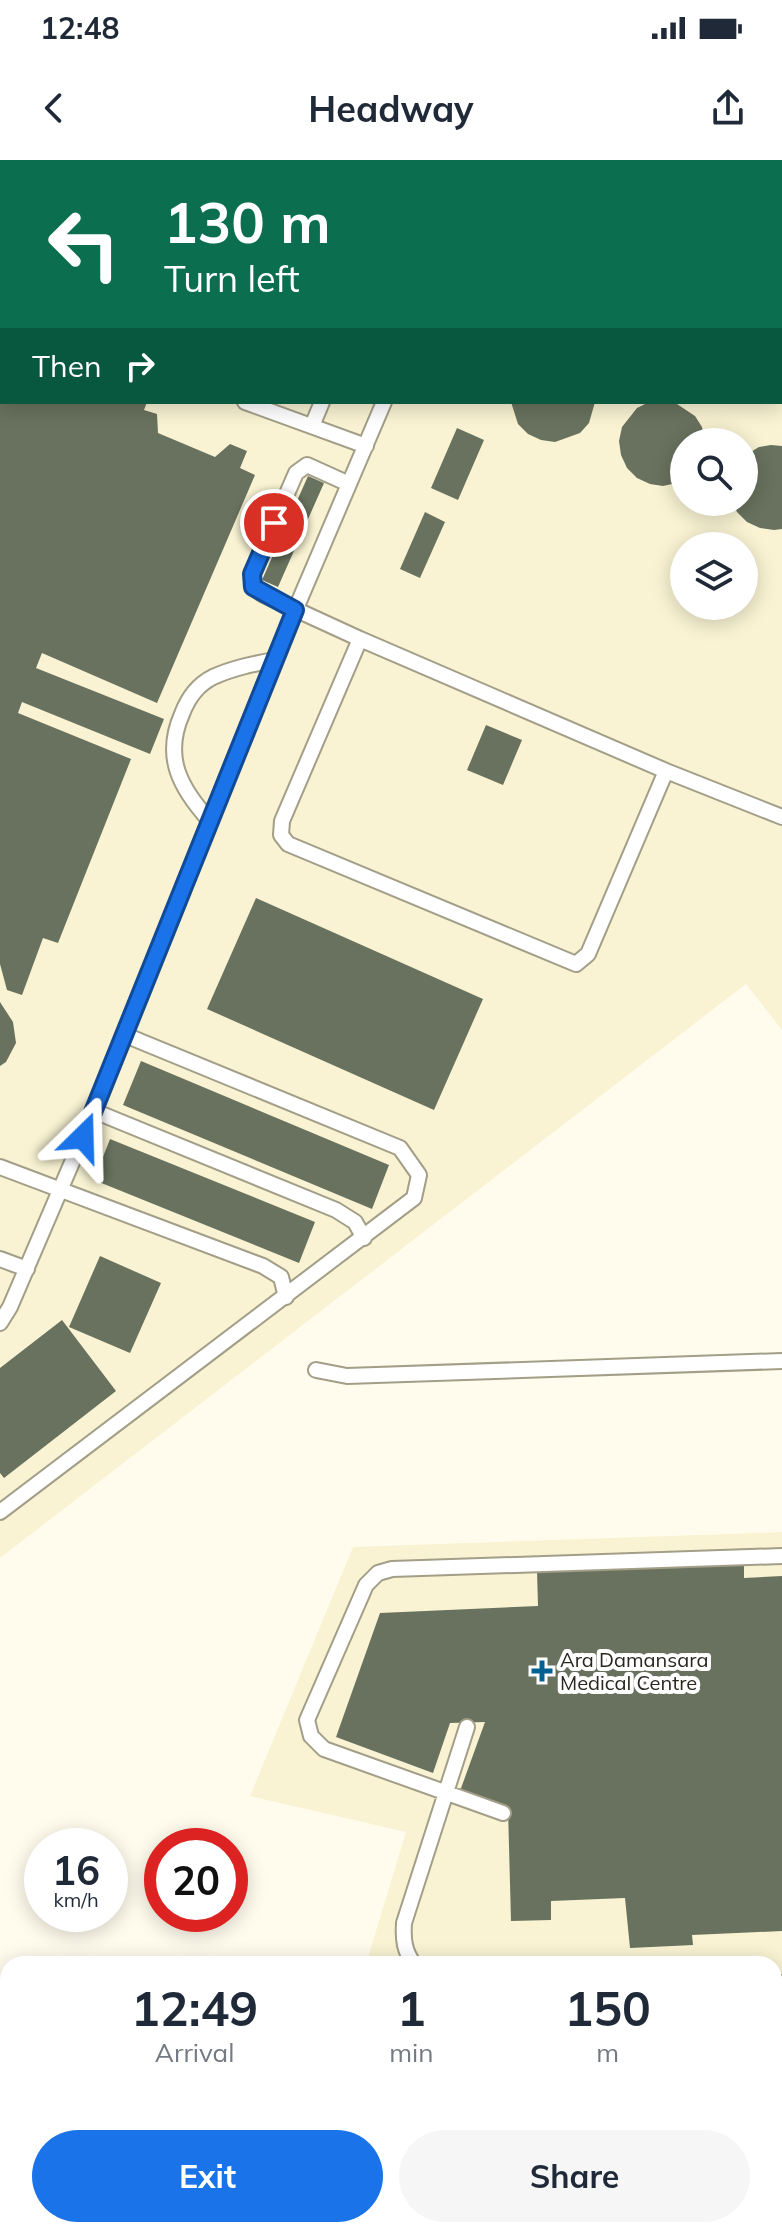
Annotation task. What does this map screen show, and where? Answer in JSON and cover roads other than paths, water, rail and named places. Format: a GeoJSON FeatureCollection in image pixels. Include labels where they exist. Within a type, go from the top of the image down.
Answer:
{"type":"FeatureCollection","features":[{"type":"Feature","properties":{"kind":"lane"},"geometry":{"type":"LineString","coordinates":[[251,404],[366,446]]}},
{"type":"Feature","properties":{"kind":"lane"},"geometry":{"type":"LineString","coordinates":[[312,426],[321,404]]}},
{"type":"Feature","properties":{"kind":"lane"},"geometry":{"type":"LineString","coordinates":[[0,1323],[27,1269],[94,1111],[274,660],[383,404]]}},
{"type":"Feature","properties":{"kind":"lane"},"geometry":{"type":"LineString","coordinates":[[349,484],[307,465],[296,473],[252,574],[253,587],[360,639],[666,771],[782,817]]}},
{"type":"Feature","properties":{"kind":"lane"},"geometry":{"type":"LineString","coordinates":[[360,639],[282,821],[281,835],[288,844],[576,964],[588,954],[666,771]]}},
{"type":"Feature","properties":{"kind":"lane"},"geometry":{"type":"LineString","coordinates":[[210,821],[191,800],[175,767],[173,733],[189,695],[211,678],[241,666],[274,660]]}},
{"type":"Feature","properties":{"kind":"lane"},"geometry":{"type":"LineString","coordinates":[[0,1512],[414,1198],[419,1175],[400,1148],[125,1035]]}},
{"type":"Feature","properties":{"kind":"lane"},"geometry":{"type":"LineString","coordinates":[[94,1111],[336,1210],[355,1222],[364,1238]]}},
{"type":"Feature","properties":{"kind":"lane"},"geometry":{"type":"LineString","coordinates":[[0,1167],[263,1266],[281,1277],[286,1297]]}},
{"type":"Feature","properties":{"kind":"lane"},"geometry":{"type":"LineString","coordinates":[[0,1259],[27,1269]]}},
{"type":"Feature","properties":{"kind":"lane"},"geometry":{"type":"LineString","coordinates":[[316,1370],[347,1376],[782,1361]]}},
{"type":"Feature","properties":{"kind":"lane"},"geometry":{"type":"LineString","coordinates":[[503,1813],[324,1749],[311,1736],[307,1720],[366,1585],[378,1573],[392,1569],[782,1556]]}},
{"type":"Feature","properties":{"kind":"lane"},"geometry":{"type":"LineString","coordinates":[[408,1956],[403,1939],[404,1923],[467,1727]]}},
{"type":"Feature","properties":{"kind":"place","name":"Ara Damansara Medical Centre"},"geometry":{"type":"Point","coordinates":[542,1671]}}]}
